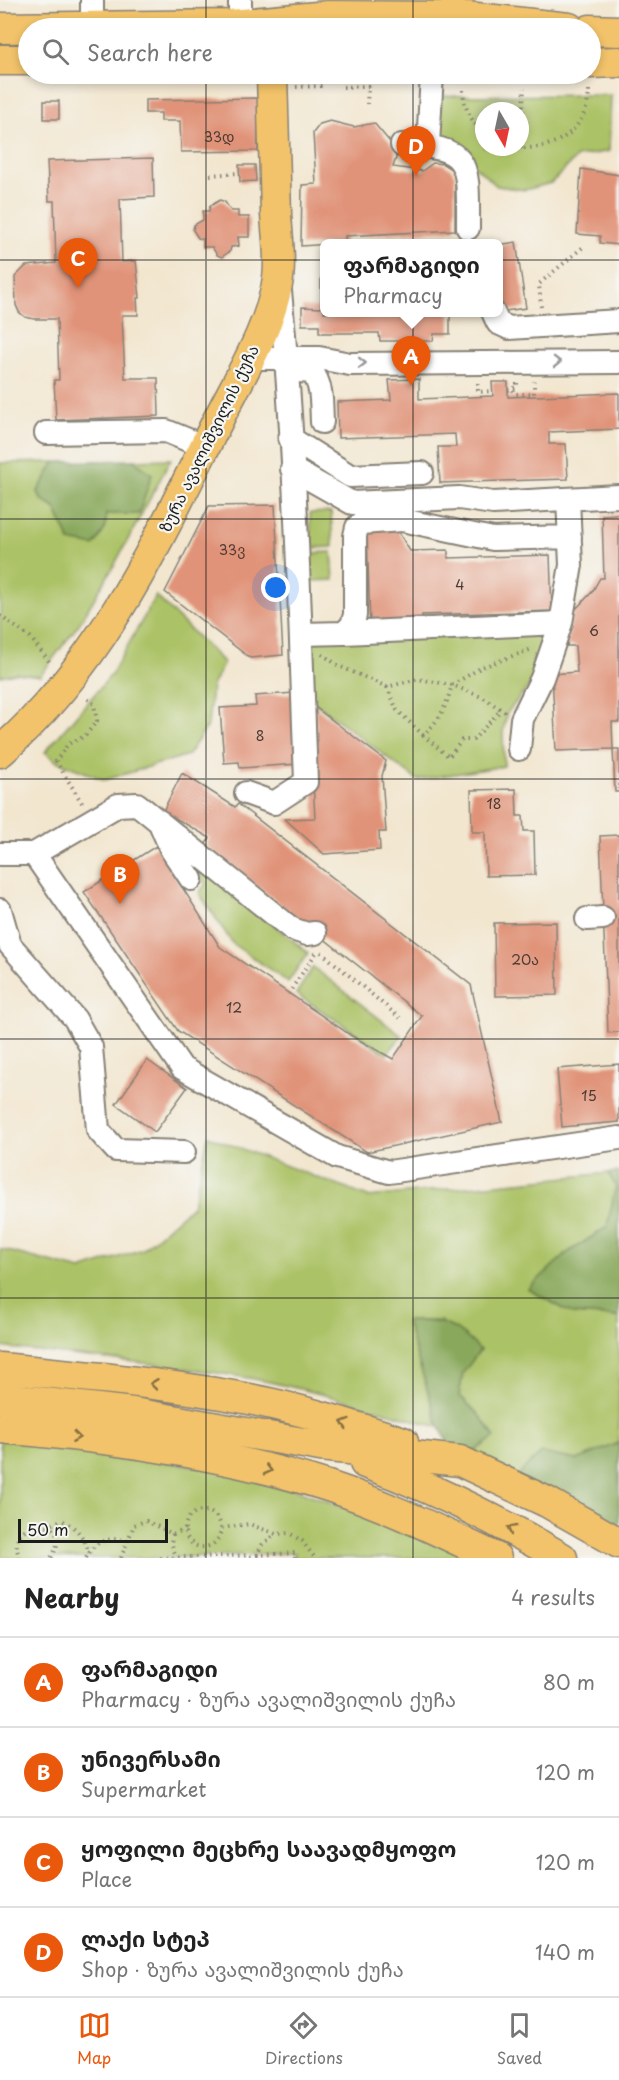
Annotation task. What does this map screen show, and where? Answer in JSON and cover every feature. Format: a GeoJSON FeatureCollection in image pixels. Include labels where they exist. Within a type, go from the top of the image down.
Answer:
{"type":"FeatureCollection","features":[{"type":"Feature","properties":{"kind":"main road"},"geometry":{"type":"LineString","coordinates":[[66,18],[92,14],[240,12],[298,17],[445,8],[507,18]]}},
{"type":"Feature","properties":{"kind":"main road"},"geometry":{"type":"LineString","coordinates":[[0,28],[18,25]]}},
{"type":"Feature","properties":{"kind":"main road"},"geometry":{"type":"LineString","coordinates":[[601,30],[619,31]]}},
{"type":"Feature","properties":{"kind":"main road"},"geometry":{"type":"LineString","coordinates":[[0,60],[18,60]]}},
{"type":"Feature","properties":{"kind":"main road"},"geometry":{"type":"LineString","coordinates":[[601,70],[619,62]]}},
{"type":"Feature","properties":{"kind":"main road","name":"ზურა ავალიშვილის ქუჩა"},"geometry":{"type":"LineString","coordinates":[[0,752],[21,734],[70,682],[96,647],[135,582],[249,358],[272,303],[278,277],[283,84]]}},
{"type":"Feature","properties":{"kind":"main road"},"geometry":{"type":"LineString","coordinates":[[0,1368],[172,1386],[251,1399],[329,1418],[460,1461],[547,1502],[619,1543]]}},
{"type":"Feature","properties":{"kind":"main road"},"geometry":{"type":"LineString","coordinates":[[0,1377],[104,1401],[133,1413]]}},
{"type":"Feature","properties":{"kind":"main road"},"geometry":{"type":"LineString","coordinates":[[0,1398],[133,1413],[321,1446],[460,1461]]}},
{"type":"Feature","properties":{"kind":"main road"},"geometry":{"type":"LineString","coordinates":[[6,1429],[170,1450],[263,1468],[329,1486],[428,1525],[496,1558]]}},
{"type":"Feature","properties":{"kind":"main road"},"geometry":{"type":"LineString","coordinates":[[321,1446],[403,1476],[501,1523],[562,1558]]}},
{"type":"Feature","properties":{"kind":"street"},"geometry":{"type":"LineString","coordinates":[[428,145],[431,84]]}},
{"type":"Feature","properties":{"kind":"street"},"geometry":{"type":"LineString","coordinates":[[402,145],[428,145],[453,152],[465,163],[468,186],[468,228]]}},
{"type":"Feature","properties":{"kind":"street"},"geometry":{"type":"LineString","coordinates":[[246,793],[274,802],[306,782],[302,637],[290,438],[292,362],[278,277]]}},
{"type":"Feature","properties":{"kind":"street"},"geometry":{"type":"LineString","coordinates":[[495,317],[498,324],[503,327],[619,321]]}},
{"type":"Feature","properties":{"kind":"street"},"geometry":{"type":"LineString","coordinates":[[249,358],[292,362],[350,363],[619,362]]}},
{"type":"Feature","properties":{"kind":"street"},"geometry":{"type":"LineString","coordinates":[[292,362],[312,372],[317,378],[320,388],[322,422]]}},
{"type":"Feature","properties":{"kind":"street"},"geometry":{"type":"LineString","coordinates":[[46,433],[166,431],[205,447]]}},
{"type":"Feature","properties":{"kind":"street"},"geometry":{"type":"LineString","coordinates":[[290,438],[350,476],[422,473]]}},
{"type":"Feature","properties":{"kind":"street"},"geometry":{"type":"LineString","coordinates":[[292,469],[352,503],[459,498],[493,503],[619,495]]}},
{"type":"Feature","properties":{"kind":"street"},"geometry":{"type":"LineString","coordinates":[[459,498],[486,491],[580,486],[619,495]]}},
{"type":"Feature","properties":{"kind":"street"},"geometry":{"type":"LineString","coordinates":[[519,748],[522,719],[543,678],[552,623],[571,565],[568,499]]}},
{"type":"Feature","properties":{"kind":"street"},"geometry":{"type":"LineString","coordinates":[[344,633],[352,625],[355,615],[355,536],[357,527],[362,523],[402,520],[493,539],[570,537]]}},
{"type":"Feature","properties":{"kind":"street"},"geometry":{"type":"LineString","coordinates":[[302,637],[552,623]]}},
{"type":"Feature","properties":{"kind":"street"},"geometry":{"type":"LineString","coordinates":[[0,854],[34,854],[118,805],[138,804],[292,929],[307,934],[317,941]]}},
{"type":"Feature","properties":{"kind":"street"},"geometry":{"type":"LineString","coordinates":[[159,819],[171,849],[191,879]]}},
{"type":"Feature","properties":{"kind":"street"},"geometry":{"type":"LineString","coordinates":[[34,854],[183,1068],[337,1157],[389,1172],[619,1138]]}},
{"type":"Feature","properties":{"kind":"street"},"geometry":{"type":"LineString","coordinates":[[0,910],[5,949],[75,1019],[91,1047],[98,1130],[116,1150],[184,1152]]}},
{"type":"Feature","properties":{"kind":"path"},"geometry":{"type":"LineString","coordinates":[[309,84],[322,86]]}},
{"type":"Feature","properties":{"kind":"path"},"geometry":{"type":"LineString","coordinates":[[529,148],[560,141],[577,125],[589,105],[590,84]]}},
{"type":"Feature","properties":{"kind":"path"},"geometry":{"type":"LineString","coordinates":[[343,87],[368,86],[367,104]]}},
{"type":"Feature","properties":{"kind":"path"},"geometry":{"type":"LineString","coordinates":[[523,102],[524,88]]}},
{"type":"Feature","properties":{"kind":"path"},"geometry":{"type":"LineString","coordinates":[[464,90],[464,102],[475,126]]}},
{"type":"Feature","properties":{"kind":"path"},"geometry":{"type":"LineString","coordinates":[[210,175],[239,173]]}},
{"type":"Feature","properties":{"kind":"path"},"geometry":{"type":"LineString","coordinates":[[543,326],[539,284],[583,247]]}},
{"type":"Feature","properties":{"kind":"path"},"geometry":{"type":"LineString","coordinates":[[478,382],[478,392],[493,391]]}},
{"type":"Feature","properties":{"kind":"path"},"geometry":{"type":"LineString","coordinates":[[508,390],[517,387]]}},
{"type":"Feature","properties":{"kind":"path"},"geometry":{"type":"LineString","coordinates":[[0,616],[30,637],[53,666]]}},
{"type":"Feature","properties":{"kind":"path"},"geometry":{"type":"LineString","coordinates":[[423,735],[438,722],[447,707],[452,685],[482,667],[532,649],[552,623]]}},
{"type":"Feature","properties":{"kind":"path"},"geometry":{"type":"LineString","coordinates":[[302,637],[339,666],[387,687],[417,679],[452,685],[482,698],[500,711],[522,719]]}},
{"type":"Feature","properties":{"kind":"path"},"geometry":{"type":"LineString","coordinates":[[387,687],[397,710],[449,757],[462,740],[473,740],[500,711]]}},
{"type":"Feature","properties":{"kind":"path"},"geometry":{"type":"LineString","coordinates":[[86,696],[94,704],[97,721],[85,736],[68,744],[56,761],[91,819]]}},
{"type":"Feature","properties":{"kind":"path"},"geometry":{"type":"LineString","coordinates":[[292,929],[317,941],[400,1018]]}},
{"type":"Feature","properties":{"kind":"path"},"geometry":{"type":"LineString","coordinates":[[288,994],[317,941]]}},
{"type":"Feature","properties":{"kind":"path"},"geometry":{"type":"LineString","coordinates":[[199,1511],[212,1512],[217,1516],[222,1528],[219,1539],[204,1547],[194,1545],[185,1530],[189,1518],[199,1511]]}},
{"type":"Feature","properties":{"kind":"path"},"geometry":{"type":"LineString","coordinates":[[47,1527],[61,1520],[72,1524],[85,1539],[88,1556]]}},
{"type":"Feature","properties":{"kind":"path"},"geometry":{"type":"LineString","coordinates":[[121,1558],[126,1540],[134,1525],[146,1521],[173,1534],[185,1530]]}},
{"type":"Feature","properties":{"kind":"path"},"geometry":{"type":"LineString","coordinates":[[17,1557],[15,1541],[22,1529],[34,1524],[47,1527],[52,1532],[56,1545],[51,1558]]}},
{"type":"Feature","properties":{"kind":"path"},"geometry":{"type":"LineString","coordinates":[[222,1528],[249,1524],[276,1534],[289,1533],[303,1541],[315,1558]]}},
{"type":"Feature","properties":{"kind":"path"},"geometry":{"type":"LineString","coordinates":[[173,1534],[171,1542],[176,1557]]}},
{"type":"Feature","properties":{"kind":"path"},"geometry":{"type":"LineString","coordinates":[[257,1555],[262,1545],[276,1534]]}},
{"type":"Feature","properties":{"kind":"path"},"geometry":{"type":"LineString","coordinates":[[88,1556],[94,1545],[110,1538],[126,1540]]}},
{"type":"Feature","properties":{"kind":"path"},"geometry":{"type":"LineString","coordinates":[[160,1558],[295,1553],[296,1558]]}},
{"type":"Feature","properties":{"kind":"green space"},"geometry":{"type":"Polygon","coordinates":[[[611,95],[609,151],[577,157],[551,183],[525,190],[497,186],[460,153],[436,142],[438,96],[611,95]]]}},
{"type":"Feature","properties":{"kind":"green space"},"geometry":{"type":"Polygon","coordinates":[[[171,459],[115,564],[79,624],[40,676],[16,673],[0,676],[0,463],[55,462],[38,491],[41,499],[55,508],[70,541],[105,529],[106,514],[119,512],[152,474],[133,460],[171,459]]]}},
{"type":"Feature","properties":{"kind":"green space"},"geometry":{"type":"Polygon","coordinates":[[[133,460],[152,474],[139,514],[106,514],[105,529],[94,546],[70,541],[55,508],[41,499],[38,491],[55,462],[133,460]]]}},
{"type":"Feature","properties":{"kind":"green space"},"geometry":{"type":"Polygon","coordinates":[[[331,512],[333,547],[311,548],[310,513],[331,512]]]}},
{"type":"Feature","properties":{"kind":"green space"},"geometry":{"type":"Polygon","coordinates":[[[332,552],[334,580],[310,581],[309,553],[332,552]]]}},
{"type":"Feature","properties":{"kind":"green space"},"geometry":{"type":"Polygon","coordinates":[[[156,596],[224,663],[212,686],[208,725],[188,755],[105,780],[56,761],[45,752],[111,675],[156,596]]]}},
{"type":"Feature","properties":{"kind":"green space"},"geometry":{"type":"Polygon","coordinates":[[[550,626],[541,671],[507,713],[503,732],[504,766],[417,780],[303,694],[301,634],[550,626]]]}},
{"type":"Feature","properties":{"kind":"green space"},"geometry":{"type":"Polygon","coordinates":[[[178,853],[239,896],[308,953],[288,982],[233,944],[199,893],[206,884],[178,853]]]}},
{"type":"Feature","properties":{"kind":"green space"},"geometry":{"type":"Polygon","coordinates":[[[313,967],[402,1036],[387,1054],[296,994],[313,967]]]}},
{"type":"Feature","properties":{"kind":"green space"},"geometry":{"type":"Polygon","coordinates":[[[208,1136],[368,1197],[608,1173],[616,1186],[607,1227],[567,1253],[528,1289],[573,1314],[619,1317],[619,1443],[577,1460],[541,1453],[509,1484],[460,1461],[479,1415],[459,1395],[463,1373],[441,1321],[406,1321],[439,1427],[324,1395],[254,1379],[159,1365],[0,1347],[0,1249],[81,1270],[143,1249],[193,1205],[208,1136]]]}},
{"type":"Feature","properties":{"kind":"green space"},"geometry":{"type":"Polygon","coordinates":[[[619,1172],[619,1317],[573,1314],[528,1289],[567,1253],[607,1227],[616,1186],[608,1173],[619,1172]]]}},
{"type":"Feature","properties":{"kind":"green space"},"geometry":{"type":"Polygon","coordinates":[[[406,1321],[447,1325],[462,1334],[480,1350],[463,1373],[459,1395],[479,1415],[495,1437],[460,1461],[439,1427],[406,1321]]]}},
{"type":"Feature","properties":{"kind":"green space"},"geometry":{"type":"Polygon","coordinates":[[[0,1438],[257,1475],[482,1558],[295,1558],[295,1553],[160,1558],[0,1558],[0,1438]]]}},
{"type":"Feature","properties":{"kind":"green space"},"geometry":{"type":"Polygon","coordinates":[[[619,1443],[619,1543],[509,1484],[541,1453],[577,1460],[619,1443]]]}},
{"type":"Feature","properties":{"kind":"building"},"geometry":{"type":"Polygon","coordinates":[[[258,98],[258,151],[181,152],[180,121],[161,121],[161,113],[145,113],[145,100],[258,98]]]}},
{"type":"Feature","properties":{"kind":"building"},"geometry":{"type":"Polygon","coordinates":[[[44,101],[59,101],[59,119],[44,119],[44,101]]]}},
{"type":"Feature","properties":{"kind":"building"},"geometry":{"type":"Polygon","coordinates":[[[330,121],[354,127],[374,123],[395,148],[396,158],[393,167],[422,171],[433,163],[443,164],[451,169],[455,176],[455,230],[345,236],[345,239],[320,239],[320,245],[301,246],[302,185],[316,184],[313,133],[320,124],[330,121]]]}},
{"type":"Feature","properties":{"kind":"building"},"geometry":{"type":"Polygon","coordinates":[[[153,158],[154,197],[120,199],[122,262],[136,261],[140,298],[137,298],[138,315],[122,315],[125,378],[158,378],[159,416],[56,420],[54,380],[59,380],[57,319],[34,319],[25,317],[19,312],[16,305],[15,277],[26,266],[56,263],[54,201],[49,201],[47,161],[153,158]]]}},
{"type":"Feature","properties":{"kind":"building"},"geometry":{"type":"Polygon","coordinates":[[[239,165],[255,165],[256,181],[240,182],[239,165]]]}},
{"type":"Feature","properties":{"kind":"building"},"geometry":{"type":"Polygon","coordinates":[[[581,169],[619,175],[619,245],[600,243],[600,236],[577,234],[581,169]]]}},
{"type":"Feature","properties":{"kind":"building"},"geometry":{"type":"Polygon","coordinates":[[[220,200],[225,202],[231,211],[238,211],[238,217],[249,217],[249,237],[238,237],[239,246],[231,247],[230,251],[222,257],[217,255],[212,247],[203,247],[203,239],[198,238],[193,230],[194,225],[203,220],[203,211],[209,211],[210,206],[220,200]]]}},
{"type":"Feature","properties":{"kind":"building"},"geometry":{"type":"Polygon","coordinates":[[[516,242],[526,308],[503,311],[503,244],[516,242]]]}},
{"type":"Feature","properties":{"kind":"building"},"geometry":{"type":"Polygon","coordinates":[[[302,307],[320,308],[320,317],[450,317],[450,334],[434,334],[433,341],[380,341],[379,333],[319,333],[319,325],[302,325],[302,307]]]}},
{"type":"Feature","properties":{"kind":"building"},"geometry":{"type":"Polygon","coordinates":[[[419,379],[419,399],[493,396],[492,382],[508,382],[508,397],[619,393],[619,429],[549,432],[549,444],[566,444],[568,479],[440,483],[438,447],[456,447],[455,434],[338,438],[337,402],[391,400],[389,380],[419,379]]]}},
{"type":"Feature","properties":{"kind":"building"},"geometry":{"type":"Polygon","coordinates":[[[275,505],[283,655],[250,658],[165,592],[209,506],[275,505]]]}},
{"type":"Feature","properties":{"kind":"building"},"geometry":{"type":"Polygon","coordinates":[[[619,514],[619,722],[612,722],[613,749],[556,751],[552,674],[577,672],[575,646],[567,646],[572,613],[592,592],[600,578],[604,578],[602,515],[619,514]]]}},
{"type":"Feature","properties":{"kind":"building"},"geometry":{"type":"Polygon","coordinates":[[[396,528],[410,551],[448,550],[448,558],[550,555],[552,611],[422,615],[422,626],[370,628],[367,529],[396,528]]]}},
{"type":"Feature","properties":{"kind":"building"},"geometry":{"type":"Polygon","coordinates":[[[294,693],[299,764],[240,768],[239,762],[224,763],[220,708],[256,706],[255,696],[294,693]]]}},
{"type":"Feature","properties":{"kind":"building"},"geometry":{"type":"Polygon","coordinates":[[[315,707],[386,761],[382,776],[386,832],[379,832],[380,850],[324,854],[285,819],[315,818],[311,746],[317,745],[315,707]]]}},
{"type":"Feature","properties":{"kind":"building"},"geometry":{"type":"Polygon","coordinates":[[[613,749],[619,749],[619,792],[615,792],[613,749]]]}},
{"type":"Feature","properties":{"kind":"building"},"geometry":{"type":"Polygon","coordinates":[[[182,773],[235,807],[238,804],[471,985],[502,1122],[367,1152],[178,1031],[84,892],[156,846],[220,947],[352,1036],[393,1059],[422,1016],[205,845],[210,838],[163,811],[182,773]]]}},
{"type":"Feature","properties":{"kind":"building"},"geometry":{"type":"Polygon","coordinates":[[[516,789],[517,816],[523,816],[524,831],[534,831],[535,875],[486,876],[485,832],[472,832],[471,790],[516,789]]]}},
{"type":"Feature","properties":{"kind":"building"},"geometry":{"type":"Polygon","coordinates":[[[619,835],[619,1032],[608,1033],[600,836],[619,835]]]}},
{"type":"Feature","properties":{"kind":"building"},"geometry":{"type":"Polygon","coordinates":[[[556,922],[557,995],[495,996],[494,923],[556,922]]]}},
{"type":"Feature","properties":{"kind":"building"},"geometry":{"type":"Polygon","coordinates":[[[147,1060],[187,1088],[155,1132],[116,1104],[147,1060]]]}},
{"type":"Feature","properties":{"kind":"building"},"geometry":{"type":"Polygon","coordinates":[[[619,1064],[619,1122],[562,1127],[557,1069],[619,1064]]]}},
{"type":"Feature","properties":{"kind":"place","name":"ლაქი სტეპ"},"geometry":{"type":"Point","coordinates":[416,176]}},
{"type":"Feature","properties":{"kind":"place","name":"ყოფილი მეცხრე საავადმყოფო"},"geometry":{"type":"Point","coordinates":[78,288]}},
{"type":"Feature","properties":{"kind":"place","name":"ფარმაგიდი"},"geometry":{"type":"Point","coordinates":[411,386]}},
{"type":"Feature","properties":{"kind":"place","name":"უნივერსამი"},"geometry":{"type":"Point","coordinates":[120,904]}}]}
